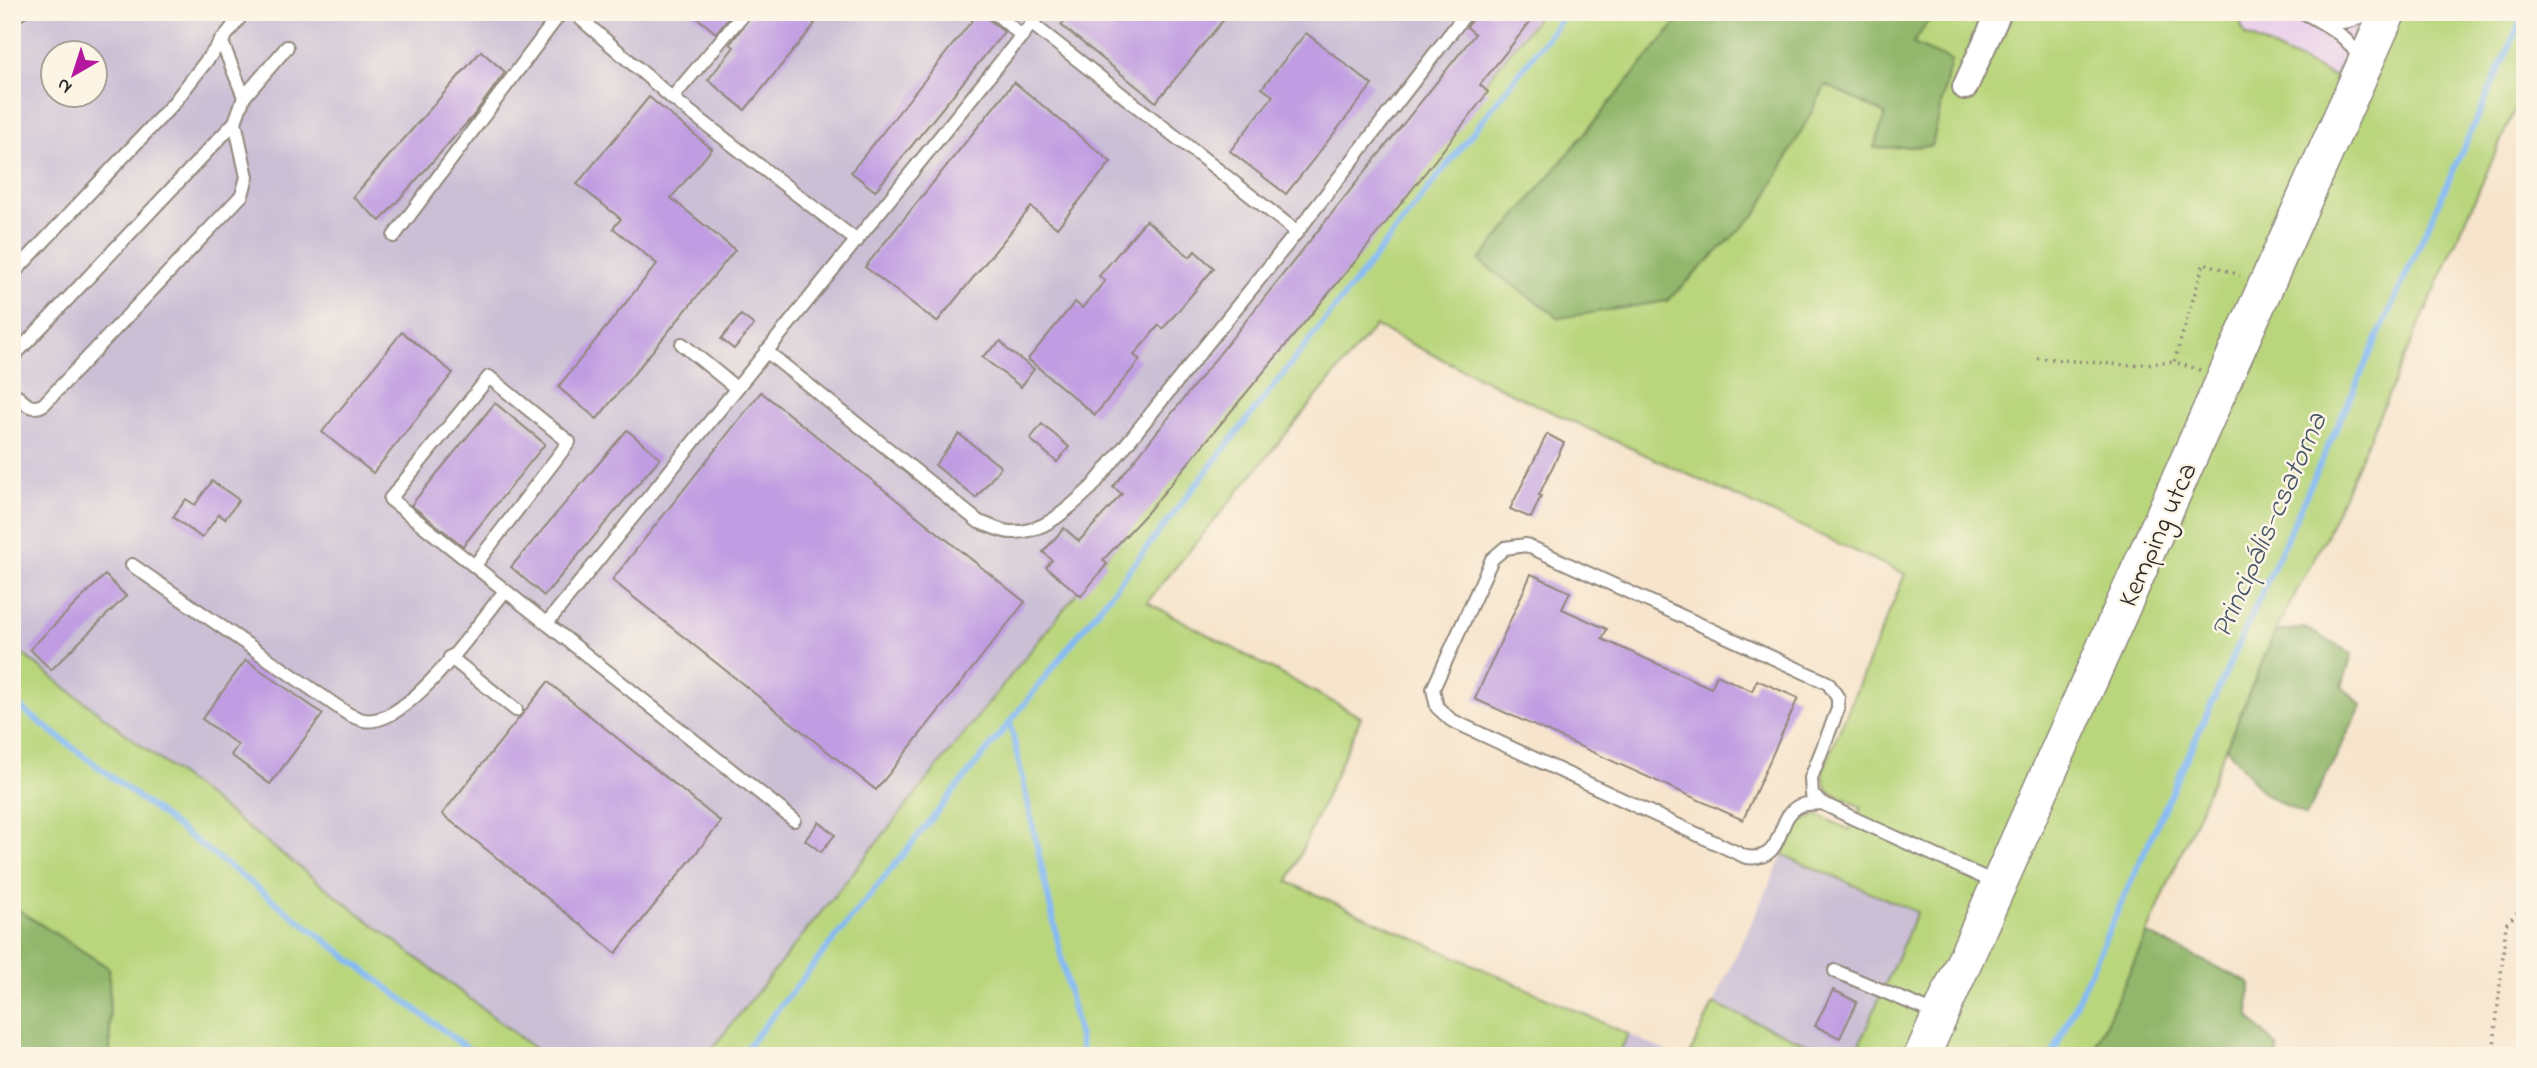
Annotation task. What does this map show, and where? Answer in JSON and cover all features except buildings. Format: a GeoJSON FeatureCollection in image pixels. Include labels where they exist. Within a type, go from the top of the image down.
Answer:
{"type":"FeatureCollection","features":[{"type":"Feature","properties":{"kind":"main road","name":"Kemping utca"},"geometry":{"type":"LineString","coordinates":[[1922,1056],[2269,284],[2388,12]]}},
{"type":"Feature","properties":{"kind":"street"},"geometry":{"type":"LineString","coordinates":[[1965,88],[1999,12]]}},
{"type":"Feature","properties":{"kind":"lane"},"geometry":{"type":"LineString","coordinates":[[12,19],[21,12]]}},
{"type":"Feature","properties":{"kind":"lane"},"geometry":{"type":"LineString","coordinates":[[12,275],[173,104],[244,12]]}},
{"type":"Feature","properties":{"kind":"lane"},"geometry":{"type":"LineString","coordinates":[[394,236],[559,15],[564,12]]}},
{"type":"Feature","properties":{"kind":"lane"},"geometry":{"type":"LineString","coordinates":[[579,12],[581,19],[672,98],[857,241]]}},
{"type":"Feature","properties":{"kind":"lane"},"geometry":{"type":"LineString","coordinates":[[672,98],[745,12]]}},
{"type":"Feature","properties":{"kind":"lane"},"geometry":{"type":"LineString","coordinates":[[994,12],[1022,36]]}},
{"type":"Feature","properties":{"kind":"lane"},"geometry":{"type":"LineString","coordinates":[[547,622],[1041,12]]}},
{"type":"Feature","properties":{"kind":"lane"},"geometry":{"type":"LineString","coordinates":[[766,351],[979,522],[1009,533],[1035,530],[1066,511],[1092,487],[1297,232],[1467,12]]}},
{"type":"Feature","properties":{"kind":"lane"},"geometry":{"type":"LineString","coordinates":[[2303,12],[2324,19],[2349,21],[2374,12]]}},
{"type":"Feature","properties":{"kind":"lane"},"geometry":{"type":"LineString","coordinates":[[2324,19],[2348,41],[2364,71]]}},
{"type":"Feature","properties":{"kind":"lane"},"geometry":{"type":"LineString","coordinates":[[1032,24],[1297,232]]}},
{"type":"Feature","properties":{"kind":"lane"},"geometry":{"type":"LineString","coordinates":[[221,40],[244,97]]}},
{"type":"Feature","properties":{"kind":"lane"},"geometry":{"type":"LineString","coordinates":[[12,358],[235,122],[244,97],[287,47]]}},
{"type":"Feature","properties":{"kind":"lane"},"geometry":{"type":"LineString","coordinates":[[12,391],[31,407],[38,408],[44,404],[242,195],[247,177],[235,122]]}},
{"type":"Feature","properties":{"kind":"lane"},"geometry":{"type":"LineString","coordinates":[[682,344],[736,388]]}},
{"type":"Feature","properties":{"kind":"lane"},"geometry":{"type":"LineString","coordinates":[[475,565],[569,442],[489,377],[390,499],[794,820]]}},
{"type":"Feature","properties":{"kind":"lane"},"geometry":{"type":"LineString","coordinates":[[1822,803],[1799,806],[1790,816],[1772,850],[1759,857],[1746,857],[1451,720],[1437,706],[1433,689],[1492,559],[1505,548],[1526,545],[1828,682],[1838,698],[1838,709],[1810,784],[1812,795],[1822,803],[1999,884]]}},
{"type":"Feature","properties":{"kind":"lane"},"geometry":{"type":"LineString","coordinates":[[132,565],[348,714],[363,720],[392,715],[415,698],[505,591]]}},
{"type":"Feature","properties":{"kind":"lane"},"geometry":{"type":"LineString","coordinates":[[450,657],[516,710]]}},
{"type":"Feature","properties":{"kind":"lane"},"geometry":{"type":"LineString","coordinates":[[1835,971],[1940,1015]]}},
{"type":"Feature","properties":{"kind":"path"},"geometry":{"type":"LineString","coordinates":[[2174,362],[2204,263],[2269,284]]}},
{"type":"Feature","properties":{"kind":"path"},"geometry":{"type":"LineString","coordinates":[[2037,358],[2126,365],[2174,362],[2226,377]]}},
{"type":"Feature","properties":{"kind":"path"},"geometry":{"type":"LineString","coordinates":[[2493,1056],[2506,924],[2519,911],[2525,911]]}},
{"type":"Feature","properties":{"kind":"shaded area"},"geometry":{"type":"Polygon","coordinates":[[[12,12],[1542,12],[706,1056],[544,1056],[12,646],[12,12]]]}},
{"type":"Feature","properties":{"kind":"shaded area"},"geometry":{"type":"Polygon","coordinates":[[[2236,12],[2364,12],[2335,78],[2245,35],[2236,12]]]}},
{"type":"Feature","properties":{"kind":"shaded area"},"geometry":{"type":"Polygon","coordinates":[[[1783,855],[1918,912],[1854,1056],[1836,1056],[1713,1004],[1783,855]]]}},
{"type":"Feature","properties":{"kind":"shaded area"},"geometry":{"type":"Polygon","coordinates":[[[1628,1034],[1676,1056],[1618,1056],[1628,1034]]]}},
{"type":"Feature","properties":{"kind":"green space"},"geometry":{"type":"Polygon","coordinates":[[[1542,12],[2236,12],[2245,35],[2335,77],[2364,12],[2525,12],[2525,86],[2325,538],[2275,632],[2147,934],[2091,1056],[1854,1056],[1917,912],[1783,855],[1797,823],[1818,815],[1850,830],[1861,807],[1828,791],[1822,772],[1905,574],[1515,395],[1375,326],[1147,602],[1361,717],[1288,882],[1628,1034],[1618,1056],[706,1056],[1542,12]]]}},
{"type":"Feature","properties":{"kind":"green space"},"geometry":{"type":"Polygon","coordinates":[[[1685,12],[1934,12],[1913,44],[1951,60],[1932,146],[1874,148],[1885,114],[1826,85],[1758,212],[1667,301],[1559,318],[1479,261],[1685,12]]]}},
{"type":"Feature","properties":{"kind":"green space"},"geometry":{"type":"Polygon","coordinates":[[[2306,628],[2352,654],[2342,687],[2362,705],[2306,816],[2264,794],[2226,747],[2275,632],[2306,628]]]}},
{"type":"Feature","properties":{"kind":"green space"},"geometry":{"type":"Polygon","coordinates":[[[12,646],[544,1056],[110,1056],[109,968],[12,906],[12,646]]]}},
{"type":"Feature","properties":{"kind":"green space"},"geometry":{"type":"Polygon","coordinates":[[[12,906],[109,968],[110,1056],[12,1056],[12,906]]]}},
{"type":"Feature","properties":{"kind":"green space"},"geometry":{"type":"Polygon","coordinates":[[[2147,934],[2250,983],[2249,1017],[2277,1047],[2278,1056],[2091,1056],[2147,934]]]}},
{"type":"Feature","properties":{"kind":"green space"},"geometry":{"type":"Polygon","coordinates":[[[1713,1004],[1836,1056],[1689,1056],[1713,1004]]]}},
{"type":"Feature","properties":{"kind":"waterway"},"geometry":{"type":"LineString","coordinates":[[740,1056],[1010,722],[1567,12]]}},
{"type":"Feature","properties":{"kind":"waterway","name":"Principális-csatorna"},"geometry":{"type":"LineString","coordinates":[[2052,1056],[2525,12]]}},
{"type":"Feature","properties":{"kind":"waterway"},"geometry":{"type":"LineString","coordinates":[[12,701],[477,1056]]}},
{"type":"Feature","properties":{"kind":"waterway"},"geometry":{"type":"LineString","coordinates":[[1010,722],[1083,1056]]}}]}
